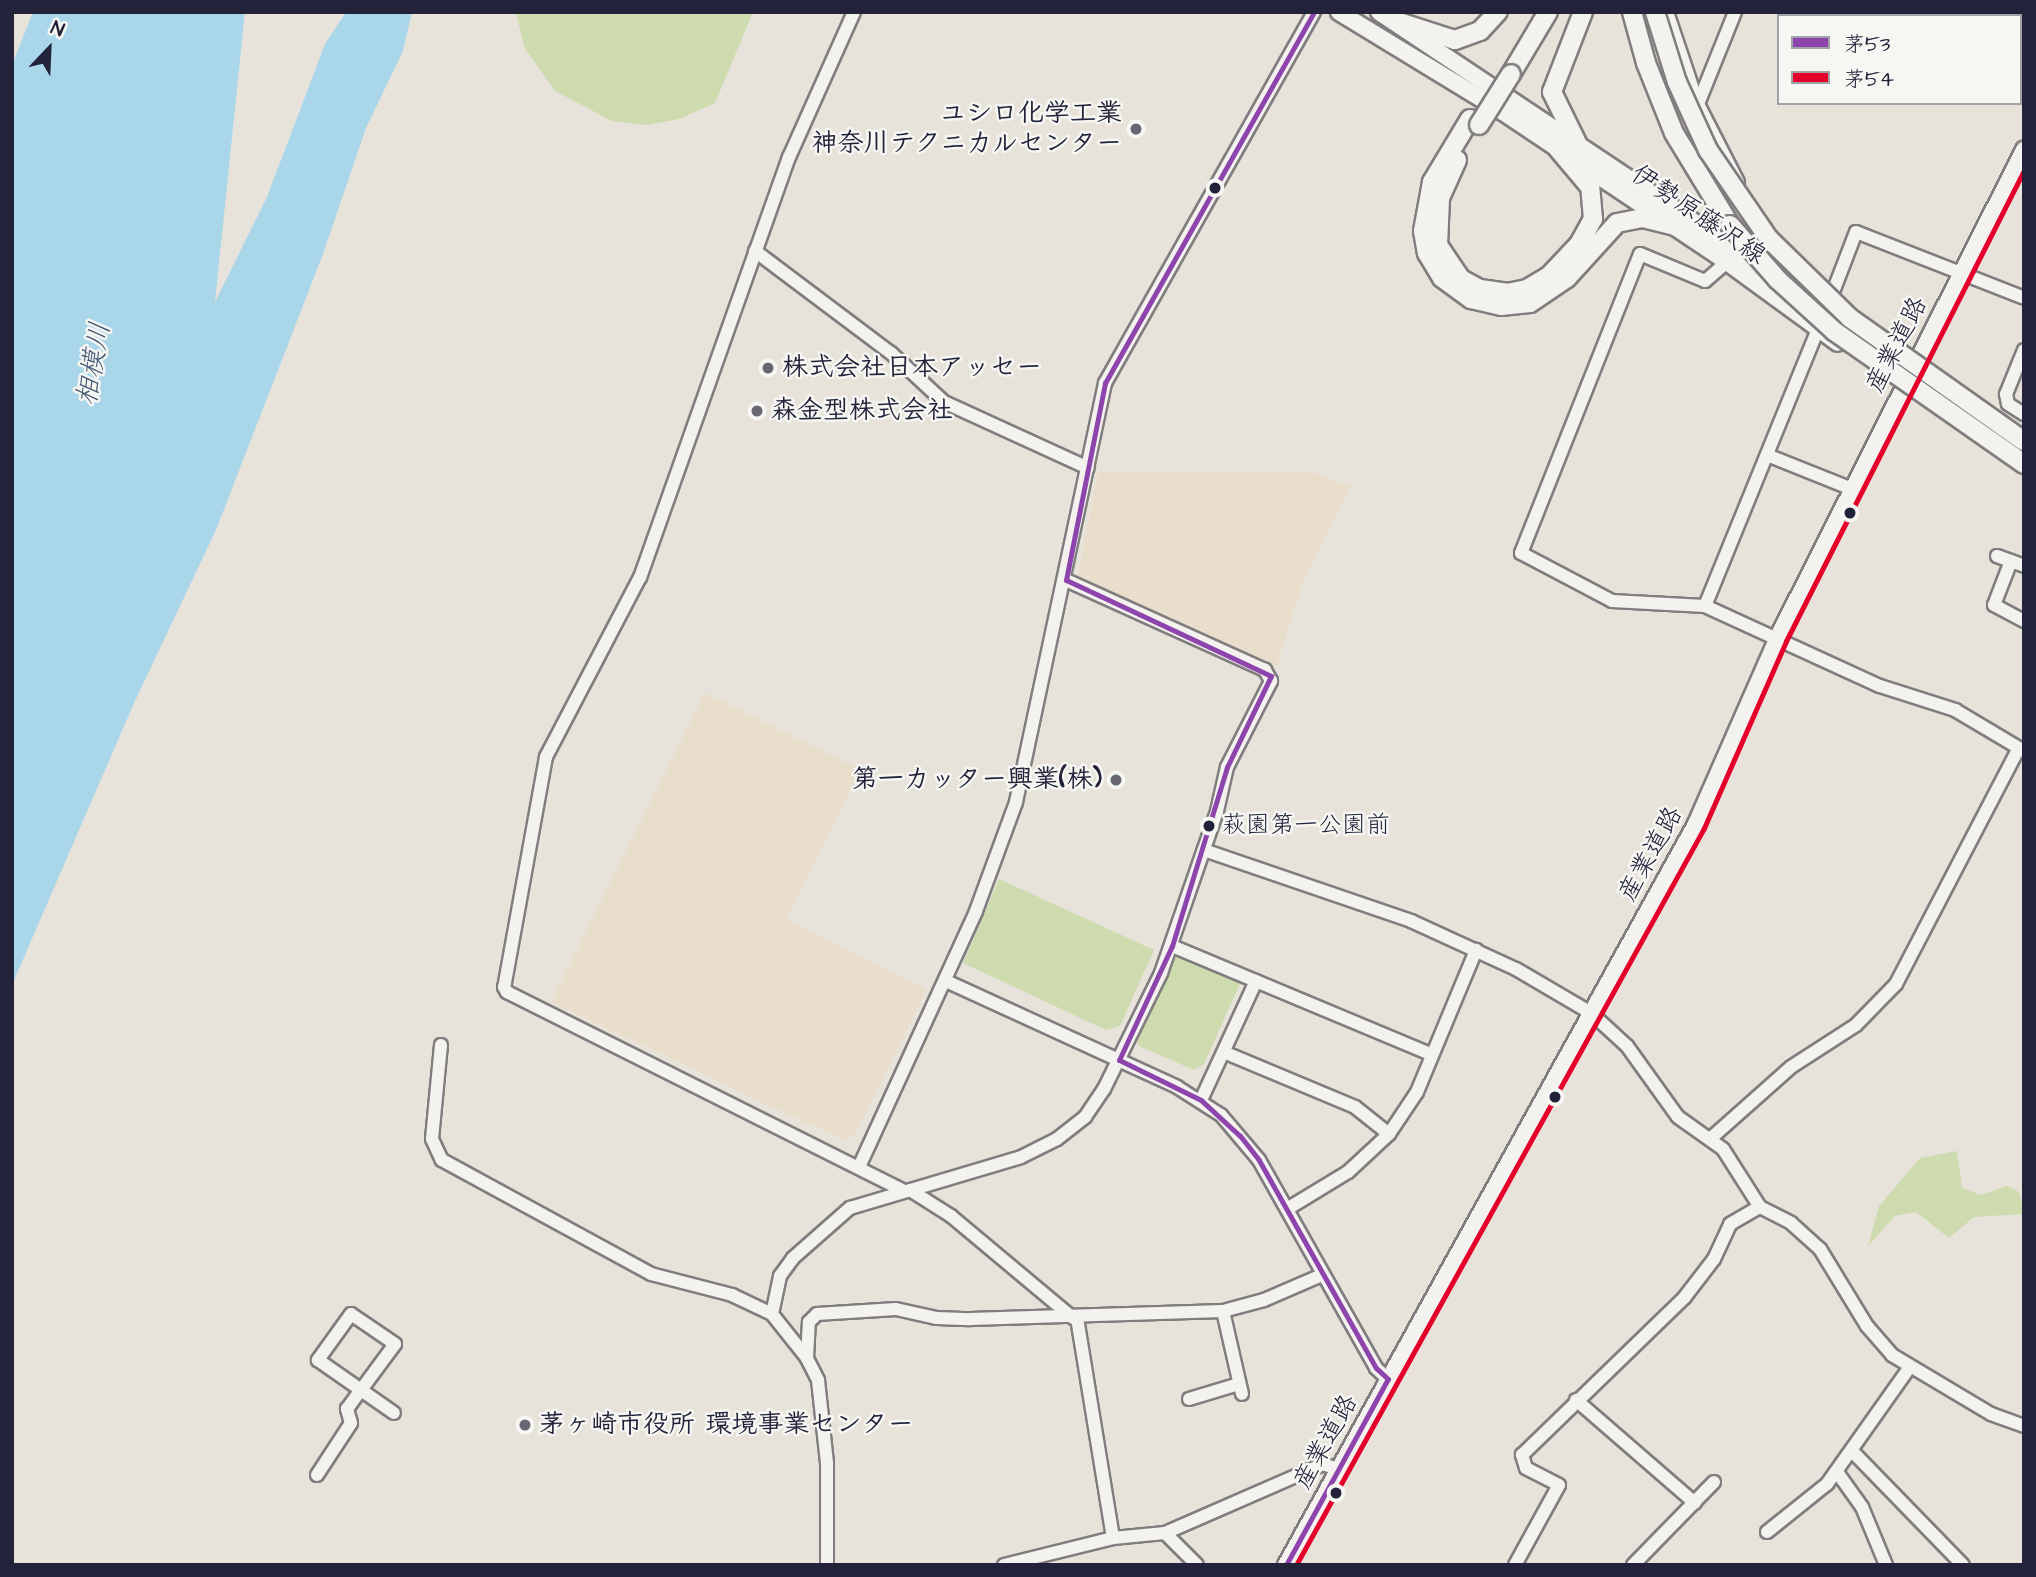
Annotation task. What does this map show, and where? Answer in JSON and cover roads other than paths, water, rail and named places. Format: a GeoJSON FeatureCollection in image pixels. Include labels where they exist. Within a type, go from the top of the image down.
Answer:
{"type":"FeatureCollection","features":[{"type":"Feature","properties":{"kind":"highway"},"geometry":{"type":"LineString","coordinates":[[1386,16],[1455,40],[1480,31],[1498,12]]}},
{"type":"Feature","properties":{"kind":"highway"},"geometry":{"type":"LineString","coordinates":[[1506,71],[1535,12]]}},
{"type":"Feature","properties":{"kind":"highway"},"geometry":{"type":"LineString","coordinates":[[1548,12],[1432,182],[1423,231],[1433,265],[1455,290],[1471,299],[1501,306],[1530,303],[1567,278],[1617,223],[1643,218],[1674,226]]}},
{"type":"Feature","properties":{"kind":"highway"},"geometry":{"type":"LineString","coordinates":[[1577,143],[1552,92],[1583,12]]}},
{"type":"Feature","properties":{"kind":"highway"},"geometry":{"type":"LineString","coordinates":[[1632,12],[1646,63],[1675,133],[1711,197],[1753,254],[1834,331],[2024,466]]}},
{"type":"Feature","properties":{"kind":"highway"},"geometry":{"type":"LineString","coordinates":[[1655,12],[1677,82],[1708,150],[1769,239],[1861,326],[2024,443]]}},
{"type":"Feature","properties":{"kind":"highway"},"geometry":{"type":"LineString","coordinates":[[1474,122],[1443,190],[1436,227],[1438,245],[1449,265],[1461,279],[1480,289],[1507,293],[1537,285],[1568,257],[1589,228],[1594,210],[1590,187],[1558,149]]}},
{"type":"Feature","properties":{"kind":"main road","name":"伊勢原藤沢線"},"geometry":{"type":"LineString","coordinates":[[1339,12],[1558,149],[1727,262],[1903,387],[2024,466]]}},
{"type":"Feature","properties":{"kind":"main road","name":"伊勢原藤沢線"},"geometry":{"type":"LineString","coordinates":[[1386,16],[2024,443]]}},
{"type":"Feature","properties":{"kind":"main road","name":"産業道路"},"geometry":{"type":"LineString","coordinates":[[1286,1565],[1696,824],[1778,637],[2024,150]]}},
{"type":"Feature","properties":{"kind":"street"},"geometry":{"type":"LineString","coordinates":[[854,12],[789,158],[640,577],[546,757],[504,987],[507,992],[907,1190],[961,1225],[1075,1318],[1114,1538]]}},
{"type":"Feature","properties":{"kind":"street"},"geometry":{"type":"LineString","coordinates":[[859,1167],[946,981],[997,860],[1016,802],[1066,580],[1105,383],[1314,12]]}},
{"type":"Feature","properties":{"kind":"street"},"geometry":{"type":"LineString","coordinates":[[1667,12],[1698,104],[1753,208],[1754,237],[1746,256]]}},
{"type":"Feature","properties":{"kind":"street"},"geometry":{"type":"LineString","coordinates":[[1698,104],[1735,12]]}},
{"type":"Feature","properties":{"kind":"street"},"geometry":{"type":"LineString","coordinates":[[1705,606],[1856,232],[2024,298]]}},
{"type":"Feature","properties":{"kind":"street"},"geometry":{"type":"LineString","coordinates":[[755,251],[891,353],[944,402],[1088,468]]}},
{"type":"Feature","properties":{"kind":"street"},"geometry":{"type":"LineString","coordinates":[[1710,1139],[1791,1067],[1856,1025],[1896,984],[2021,750],[1955,710],[1880,686],[1778,637],[1705,606],[1612,601],[1521,553],[1640,254],[1705,281],[1727,262]]}},
{"type":"Feature","properties":{"kind":"street"},"geometry":{"type":"LineString","coordinates":[[2024,350],[2006,394],[2008,404],[2024,414]]}},
{"type":"Feature","properties":{"kind":"street"},"geometry":{"type":"LineString","coordinates":[[1767,455],[1852,489]]}},
{"type":"Feature","properties":{"kind":"street"},"geometry":{"type":"LineString","coordinates":[[1997,556],[2024,566]]}},
{"type":"Feature","properties":{"kind":"street"},"geometry":{"type":"LineString","coordinates":[[2011,561],[1993,605],[2024,621]]}},
{"type":"Feature","properties":{"kind":"street"},"geometry":{"type":"LineString","coordinates":[[772,1314],[780,1276],[793,1258],[850,1208],[1021,1157],[1057,1139],[1084,1117],[1119,1060],[1172,946],[1204,850],[1227,767],[1271,676],[1066,580]]}},
{"type":"Feature","properties":{"kind":"street"},"geometry":{"type":"LineString","coordinates":[[1204,850],[1359,901],[1476,950],[1591,1013],[1627,1046],[1678,1117],[1710,1139],[1731,1160],[1760,1207],[1791,1223],[1817,1245],[1867,1326],[1909,1368],[1991,1414],[2024,1426]]}},
{"type":"Feature","properties":{"kind":"street"},"geometry":{"type":"LineString","coordinates":[[1172,946],[1432,1055]]}},
{"type":"Feature","properties":{"kind":"street"},"geometry":{"type":"LineString","coordinates":[[1287,1209],[1348,1172],[1390,1134],[1417,1092],[1476,950]]}},
{"type":"Feature","properties":{"kind":"street"},"geometry":{"type":"LineString","coordinates":[[946,981],[1201,1100],[1240,1136],[1287,1209],[1376,1368],[1388,1379]]}},
{"type":"Feature","properties":{"kind":"street"},"geometry":{"type":"LineString","coordinates":[[1201,1100],[1226,1053],[1256,981]]}},
{"type":"Feature","properties":{"kind":"street"},"geometry":{"type":"LineString","coordinates":[[441,1045],[432,1139],[442,1160],[651,1274],[732,1295],[772,1314],[807,1357],[818,1380],[823,1419],[827,1565]]}},
{"type":"Feature","properties":{"kind":"street"},"geometry":{"type":"LineString","coordinates":[[1226,1053],[1354,1107],[1390,1134]]}},
{"type":"Feature","properties":{"kind":"street"},"geometry":{"type":"LineString","coordinates":[[1515,1565],[1559,1485],[1526,1468],[1522,1455],[1576,1399],[1684,1298],[1714,1259],[1730,1224],[1760,1207]]}},
{"type":"Feature","properties":{"kind":"street"},"geometry":{"type":"LineString","coordinates":[[807,1357],[809,1322],[817,1314],[896,1310],[937,1318],[1075,1318],[1223,1311],[1264,1300],[1322,1275]]}},
{"type":"Feature","properties":{"kind":"street"},"geometry":{"type":"LineString","coordinates":[[1189,1399],[1241,1389],[1223,1311]]}},
{"type":"Feature","properties":{"kind":"street"},"geometry":{"type":"LineString","coordinates":[[317,1475],[351,1423],[347,1409],[361,1390],[395,1344],[351,1314],[318,1360],[361,1390],[394,1413]]}},
{"type":"Feature","properties":{"kind":"street"},"geometry":{"type":"LineString","coordinates":[[1767,1532],[1837,1472],[1909,1368]]}},
{"type":"Feature","properties":{"kind":"street"},"geometry":{"type":"LineString","coordinates":[[1576,1399],[1695,1503]]}},
{"type":"Feature","properties":{"kind":"street"},"geometry":{"type":"LineString","coordinates":[[1852,1451],[1963,1565]]}},
{"type":"Feature","properties":{"kind":"street"},"geometry":{"type":"LineString","coordinates":[[1004,1565],[1114,1538],[1165,1533],[1323,1464],[1339,1469]]}},
{"type":"Feature","properties":{"kind":"street"},"geometry":{"type":"LineString","coordinates":[[1837,1472],[1862,1507],[1886,1565]]}},
{"type":"Feature","properties":{"kind":"street"},"geometry":{"type":"LineString","coordinates":[[1633,1565],[1714,1482]]}},
{"type":"Feature","properties":{"kind":"street"},"geometry":{"type":"LineString","coordinates":[[1165,1533],[1197,1565]]}},
{"type":"Feature","properties":{"kind":"water","name":"相模川"},"geometry":{"type":"Polygon","coordinates":[[[33,12],[245,12],[215,302],[267,197],[325,44],[346,12],[412,12],[403,51],[366,128],[323,254],[216,530],[134,703],[12,985],[12,65],[33,12]]]}},
{"type":"Feature","properties":{"kind":"place","name":"ユシロ化学工業 神奈川テクニカルセンター"},"geometry":{"type":"Point","coordinates":[1136,129]}},
{"type":"Feature","properties":{"kind":"place","name":"株式会社日本アッセー"},"geometry":{"type":"Point","coordinates":[768,368]}},
{"type":"Feature","properties":{"kind":"place","name":"森金型株式会社"},"geometry":{"type":"Point","coordinates":[757,411]}},
{"type":"Feature","properties":{"kind":"place","name":"第一カッター興業(株)"},"geometry":{"type":"Point","coordinates":[1116,780]}},
{"type":"Feature","properties":{"kind":"place","name":"萩園第一公園前"},"geometry":{"type":"Point","coordinates":[1209,826]}},
{"type":"Feature","properties":{"kind":"place","name":"茅ヶ崎市役所 環境事業センター"},"geometry":{"type":"Point","coordinates":[525,1425]}}]}
